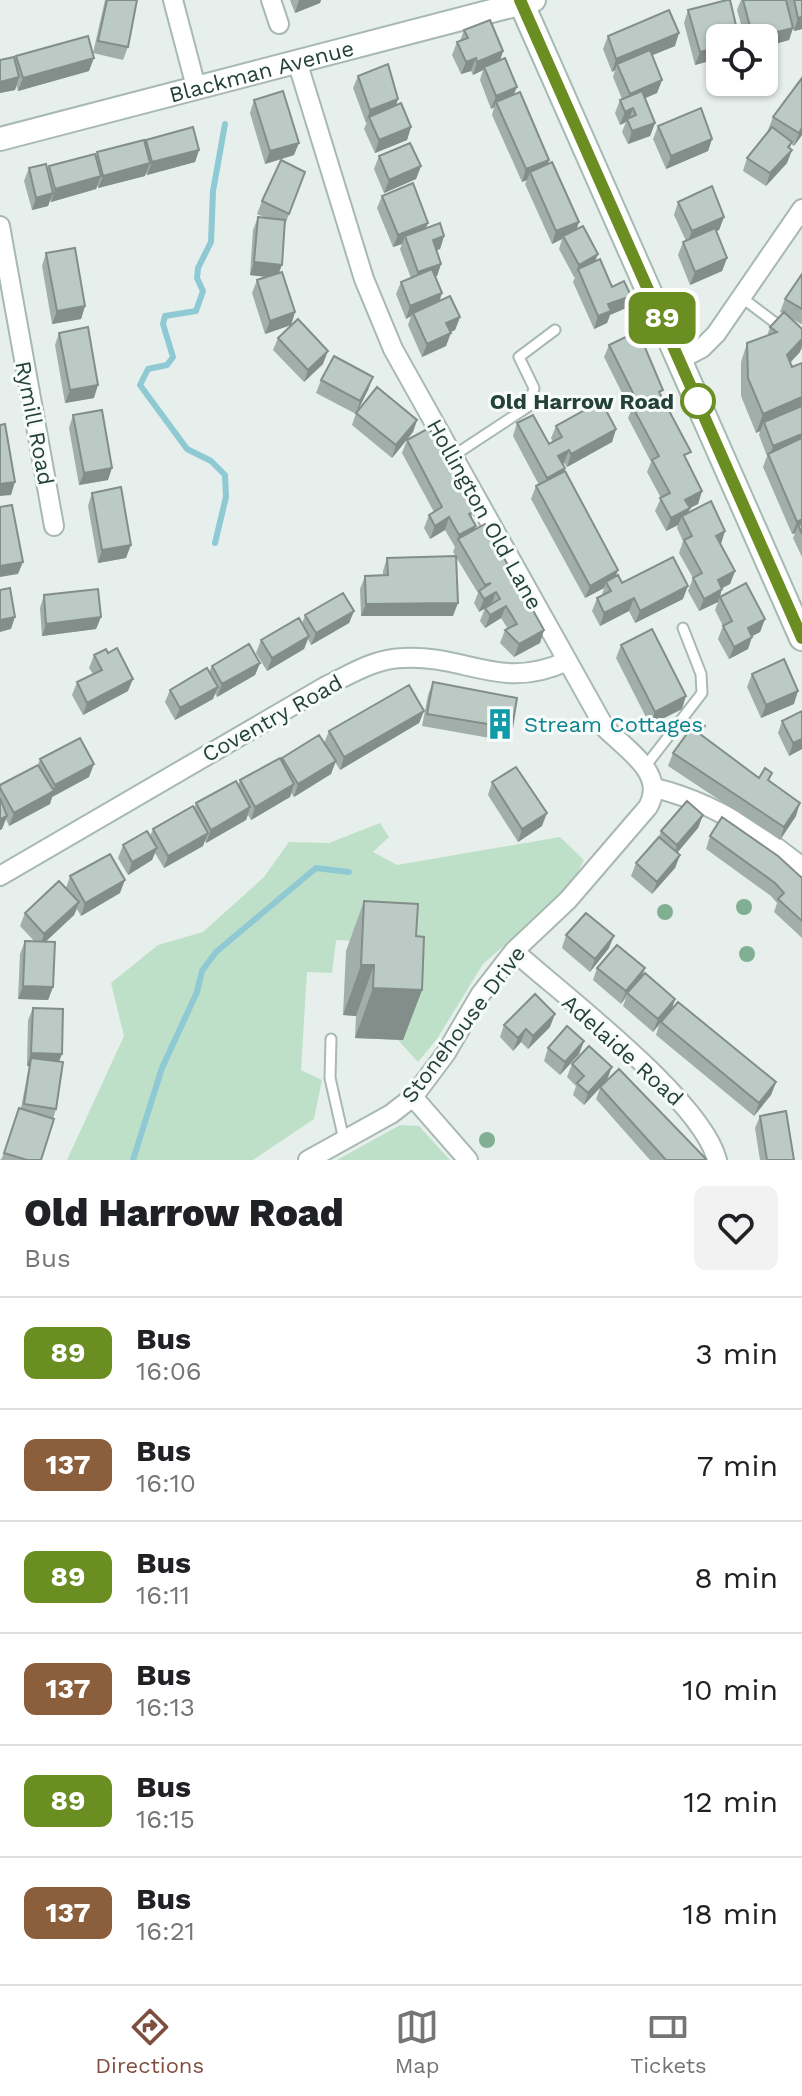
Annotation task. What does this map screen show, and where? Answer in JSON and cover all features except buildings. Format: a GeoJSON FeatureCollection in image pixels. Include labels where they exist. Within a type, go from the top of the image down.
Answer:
{"type":"FeatureCollection","features":[{"type":"Feature","properties":{"kind":"main road"},"geometry":{"type":"LineString","coordinates":[[525,1],[802,638]]}},
{"type":"Feature","properties":{"kind":"street"},"geometry":{"type":"LineString","coordinates":[[173,0],[196,87]]}},
{"type":"Feature","properties":{"kind":"street"},"geometry":{"type":"LineString","coordinates":[[271,0],[279,24]]}},
{"type":"Feature","properties":{"kind":"street","name":"Blackman Avenue"},"geometry":{"type":"LineString","coordinates":[[0,139],[525,1]]}},
{"type":"Feature","properties":{"kind":"street","name":"Hollington Old Lane"},"geometry":{"type":"LineString","coordinates":[[297,61],[364,279],[393,349],[605,728],[652,775],[655,788]]}},
{"type":"Feature","properties":{"kind":"street"},"geometry":{"type":"LineString","coordinates":[[681,359],[702,348],[716,334],[802,209]]}},
{"type":"Feature","properties":{"kind":"street","name":"Rymill Road"},"geometry":{"type":"LineString","coordinates":[[0,226],[54,526]]}},
{"type":"Feature","properties":{"kind":"street","name":"Coventry Road"},"geometry":{"type":"LineString","coordinates":[[0,876],[260,724],[375,662],[425,658],[489,673],[526,675],[567,661]]}},
{"type":"Feature","properties":{"kind":"street"},"geometry":{"type":"LineString","coordinates":[[655,788],[682,795],[737,822],[775,845],[802,867]]}},
{"type":"Feature","properties":{"kind":"street","name":"Stonehouse Drive"},"geometry":{"type":"LineString","coordinates":[[308,1160],[413,1097],[446,1053],[480,995],[514,951],[568,900],[648,807],[655,788]]}},
{"type":"Feature","properties":{"kind":"street","name":"Adelaide Road"},"geometry":{"type":"LineString","coordinates":[[514,951],[683,1102],[713,1143],[717,1160]]}},
{"type":"Feature","properties":{"kind":"street"},"geometry":{"type":"LineString","coordinates":[[413,1097],[468,1160]]}},
{"type":"Feature","properties":{"kind":"lane"},"geometry":{"type":"LineString","coordinates":[[741,297],[802,343]]}},
{"type":"Feature","properties":{"kind":"lane"},"geometry":{"type":"LineString","coordinates":[[453,456],[529,406],[534,388],[519,357],[555,330]]}},
{"type":"Feature","properties":{"kind":"lane"},"geometry":{"type":"LineString","coordinates":[[644,768],[698,704],[702,693],[701,674],[683,628]]}},
{"type":"Feature","properties":{"kind":"lane"},"geometry":{"type":"LineString","coordinates":[[331,1039],[330,1078],[344,1140]]}},
{"type":"Feature","properties":{"kind":"green space"},"geometry":{"type":"Polygon","coordinates":[[[380,823],[389,837],[373,852],[397,865],[560,837],[584,860],[568,890],[483,964],[437,1039],[418,1062],[398,1040],[393,943],[336,940],[332,973],[307,972],[301,1070],[322,1080],[314,1119],[253,1160],[67,1160],[124,1036],[111,983],[158,945],[203,932],[264,877],[289,842],[329,843],[380,823]]]}},
{"type":"Feature","properties":{"kind":"green space"},"geometry":{"type":"Polygon","coordinates":[[[400,1125],[419,1126],[450,1160],[337,1160],[400,1125]]]}},
{"type":"Feature","properties":{"kind":"waterway"},"geometry":{"type":"LineString","coordinates":[[215,543],[226,497],[225,475],[211,461],[187,449],[140,385],[148,369],[167,365],[173,357],[163,324],[165,316],[196,311],[203,291],[197,278],[198,268],[211,242],[213,191],[225,124]]}},
{"type":"Feature","properties":{"kind":"waterway"},"geometry":{"type":"LineString","coordinates":[[133,1160],[162,1068],[197,992],[202,971],[216,952],[316,868],[349,872]]}},
{"type":"Feature","properties":{"kind":"bus line","name":"89"},"geometry":{"type":"LineString","coordinates":[[520,0],[802,638]]}},
{"type":"Feature","properties":{"kind":"place","name":"Old Harrow Road"},"geometry":{"type":"Point","coordinates":[698,401]}},
{"type":"Feature","properties":{"kind":"place","name":"Stream Cottages"},"geometry":{"type":"Point","coordinates":[500,724]}}]}
